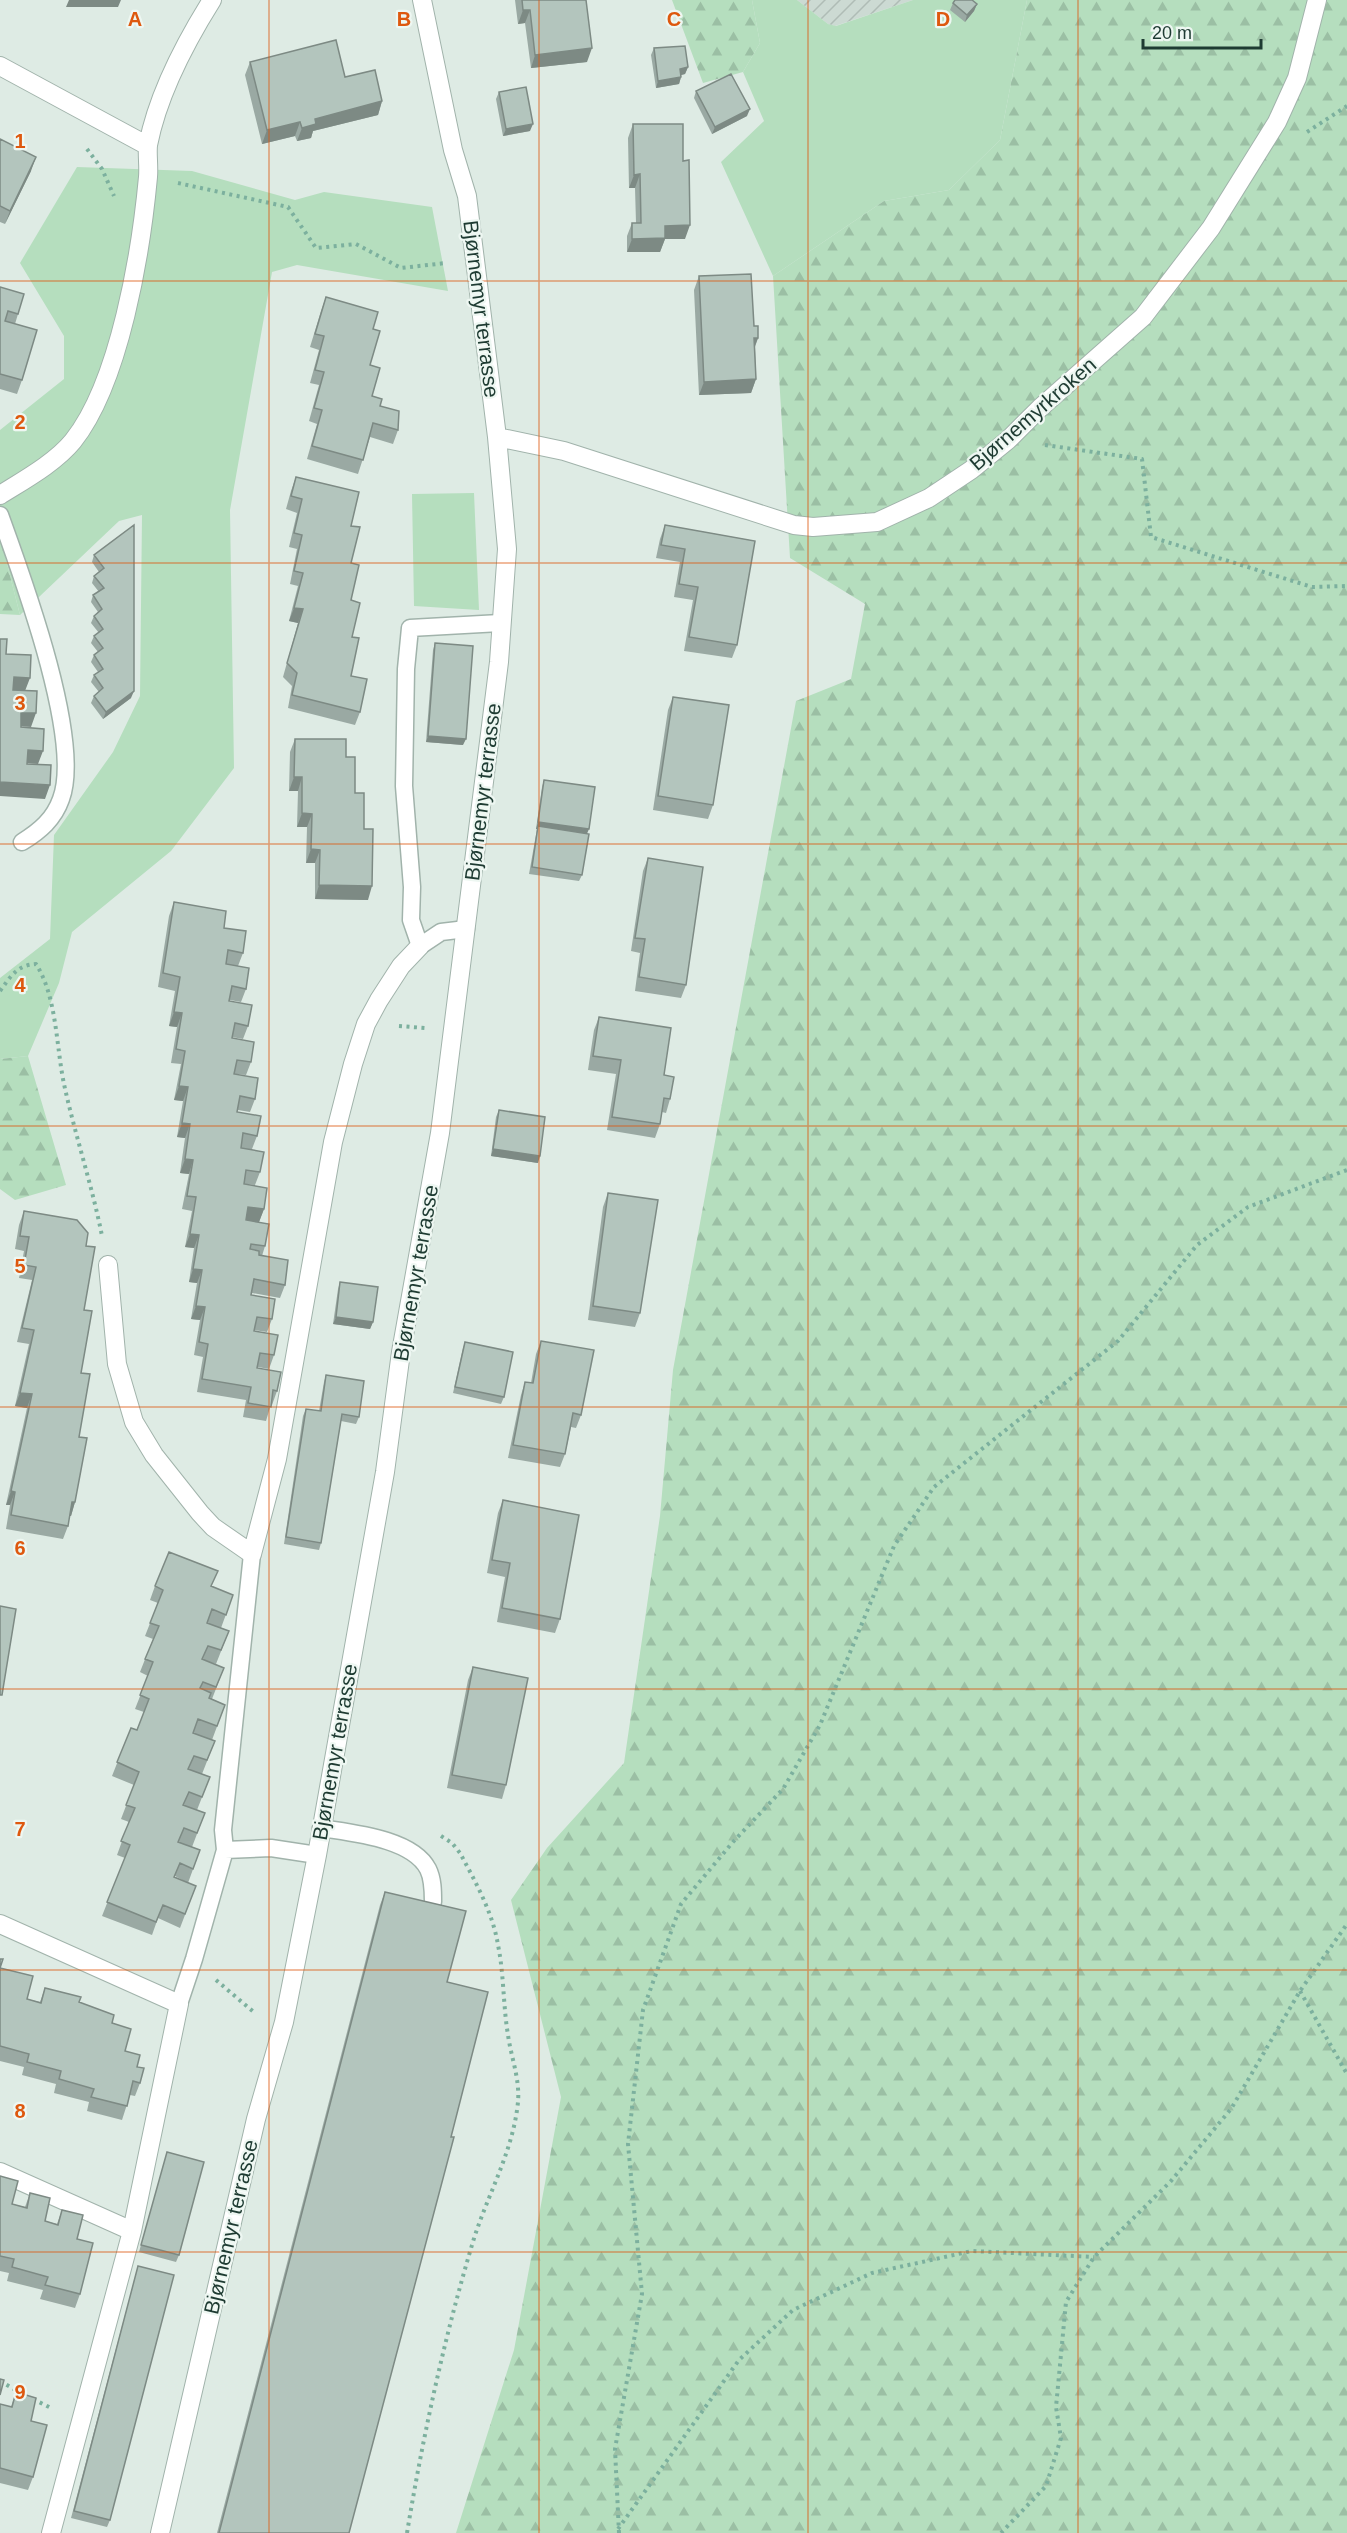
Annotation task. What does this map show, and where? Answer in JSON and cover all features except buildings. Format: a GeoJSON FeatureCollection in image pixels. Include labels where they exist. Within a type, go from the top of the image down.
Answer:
{"type":"FeatureCollection","features":[{"type":"Feature","properties":{"kind":"street"},"geometry":{"type":"LineString","coordinates":[[0,495],[32,475],[72,442],[99,398],[122,324],[132,280],[148,176],[148,146],[183,47],[212,0]]}},
{"type":"Feature","properties":{"kind":"street","name":"Bjørnemyr terrasse"},"geometry":{"type":"LineString","coordinates":[[160,2533],[256,2120],[284,2022],[317,1855],[385,1472],[401,1352],[440,1132],[499,662],[507,549],[497,437],[467,196],[453,150],[422,0]]}},
{"type":"Feature","properties":{"kind":"street","name":"Bjørnemyrkroken"},"geometry":{"type":"LineString","coordinates":[[497,437],[564,451],[794,525],[854,526],[888,519],[929,498],[1008,440],[1040,408],[1143,317],[1211,228],[1277,122],[1297,78],[1317,0]]}},
{"type":"Feature","properties":{"kind":"street"},"geometry":{"type":"LineString","coordinates":[[0,66],[148,146]]}},
{"type":"Feature","properties":{"kind":"street"},"geometry":{"type":"LineString","coordinates":[[108,1265],[117,1364],[134,1422],[154,1455],[200,1513],[213,1527],[252,1554],[277,1459],[333,1142],[366,1024],[401,966],[420,946]]}},
{"type":"Feature","properties":{"kind":"street"},"geometry":{"type":"LineString","coordinates":[[0,1924],[178,2004],[132,2231],[51,2533]]}},
{"type":"Feature","properties":{"kind":"street"},"geometry":{"type":"LineString","coordinates":[[0,2172],[132,2231]]}},
{"type":"Feature","properties":{"kind":"lane"},"geometry":{"type":"LineString","coordinates":[[0,515],[34,613],[62,723],[66,753],[65,780],[61,798],[52,817],[40,831],[22,842]]}},
{"type":"Feature","properties":{"kind":"lane"},"geometry":{"type":"LineString","coordinates":[[466,929],[441,932],[420,946],[411,920],[412,887],[404,786],[406,669],[410,628],[500,623]]}},
{"type":"Feature","properties":{"kind":"lane"},"geometry":{"type":"LineString","coordinates":[[178,2004],[194,1959],[225,1850],[223,1830],[252,1554]]}},
{"type":"Feature","properties":{"kind":"lane"},"geometry":{"type":"LineString","coordinates":[[321,1828],[376,1838],[411,1853],[428,1869],[433,1884],[433,1902]]}},
{"type":"Feature","properties":{"kind":"lane"},"geometry":{"type":"LineString","coordinates":[[225,1850],[272,1848],[317,1855]]}},
{"type":"Feature","properties":{"kind":"path"},"geometry":{"type":"LineString","coordinates":[[82,145],[102,169],[116,204]]}},
{"type":"Feature","properties":{"kind":"path"},"geometry":{"type":"LineString","coordinates":[[148,176],[288,207],[316,248],[356,244],[401,268],[474,260]]}},
{"type":"Feature","properties":{"kind":"path"},"geometry":{"type":"LineString","coordinates":[[1008,440],[1142,459],[1151,537],[1312,587],[1347,586]]}},
{"type":"Feature","properties":{"kind":"path"},"geometry":{"type":"LineString","coordinates":[[0,991],[15,970],[25,964],[36,964],[49,997],[70,1112],[93,1191],[108,1265]]}},
{"type":"Feature","properties":{"kind":"path"},"geometry":{"type":"LineString","coordinates":[[366,1024],[453,1030]]}},
{"type":"Feature","properties":{"kind":"path"},"geometry":{"type":"LineString","coordinates":[[619,2531],[615,2449],[642,2294],[628,2144],[643,2010],[681,1904],[733,1842],[783,1789],[820,1725],[894,1546],[934,1487],[1118,1341],[1197,1245],[1248,1207],[1347,1170]]}},
{"type":"Feature","properties":{"kind":"path"},"geometry":{"type":"LineString","coordinates":[[407,2533],[419,2462],[472,2242],[507,2153],[518,2100],[516,2070],[503,2004],[498,1944],[494,1928],[460,1852],[441,1834],[430,1832]]}},
{"type":"Feature","properties":{"kind":"path"},"geometry":{"type":"LineString","coordinates":[[1000,2533],[1046,2486],[1061,2438],[1056,2407],[1066,2302],[1094,2257],[1171,2181],[1231,2109],[1300,1991],[1347,1924]]}},
{"type":"Feature","properties":{"kind":"path"},"geometry":{"type":"LineString","coordinates":[[194,1959],[252,2013],[284,2022]]}},
{"type":"Feature","properties":{"kind":"path"},"geometry":{"type":"LineString","coordinates":[[1300,1991],[1347,2074]]}},
{"type":"Feature","properties":{"kind":"path"},"geometry":{"type":"LineString","coordinates":[[619,2531],[739,2360],[793,2310],[872,2273],[972,2251],[1094,2257]]}},
{"type":"Feature","properties":{"kind":"path"},"geometry":{"type":"LineString","coordinates":[[0,2381],[37,2402],[81,2421]]}},
{"type":"Feature","properties":{"kind":"shaded area"},"geometry":{"type":"Polygon","coordinates":[[[797,0],[913,0],[835,26],[828,24],[797,0]]]}},
{"type":"Feature","properties":{"kind":"green space"},"geometry":{"type":"Polygon","coordinates":[[[672,0],[752,0],[760,43],[743,72],[703,83],[672,0]]]}},
{"type":"Feature","properties":{"kind":"green space"},"geometry":{"type":"Polygon","coordinates":[[[752,0],[797,0],[828,24],[836,26],[913,0],[1027,0],[1000,140],[949,190],[884,201],[773,276],[721,162],[764,121],[743,72],[760,43],[752,0]]]}},
{"type":"Feature","properties":{"kind":"green space"},"geometry":{"type":"Polygon","coordinates":[[[1027,0],[1347,0],[1347,2533],[456,2533],[514,2350],[561,2097],[511,1900],[547,1848],[624,1763],[660,1516],[673,1370],[796,701],[851,679],[865,604],[790,558],[773,276],[884,201],[949,190],[1000,140],[1027,0]]]}},
{"type":"Feature","properties":{"kind":"green space"},"geometry":{"type":"Polygon","coordinates":[[[77,167],[192,171],[295,200],[324,192],[432,207],[448,291],[297,265],[272,272],[230,510],[234,768],[171,851],[72,932],[59,983],[28,1056],[0,1059],[0,978],[50,939],[54,835],[113,752],[140,696],[142,515],[119,521],[20,615],[0,536],[0,430],[64,379],[64,336],[20,263],[77,167]]]}},
{"type":"Feature","properties":{"kind":"green space"},"geometry":{"type":"Polygon","coordinates":[[[474,493],[479,610],[414,606],[412,494],[474,493]]]}},
{"type":"Feature","properties":{"kind":"green space"},"geometry":{"type":"Polygon","coordinates":[[[0,536],[20,615],[0,614],[0,536]]]}},
{"type":"Feature","properties":{"kind":"green space"},"geometry":{"type":"Polygon","coordinates":[[[28,1056],[66,1185],[15,1200],[0,1189],[0,1059],[28,1056]]]}}]}
